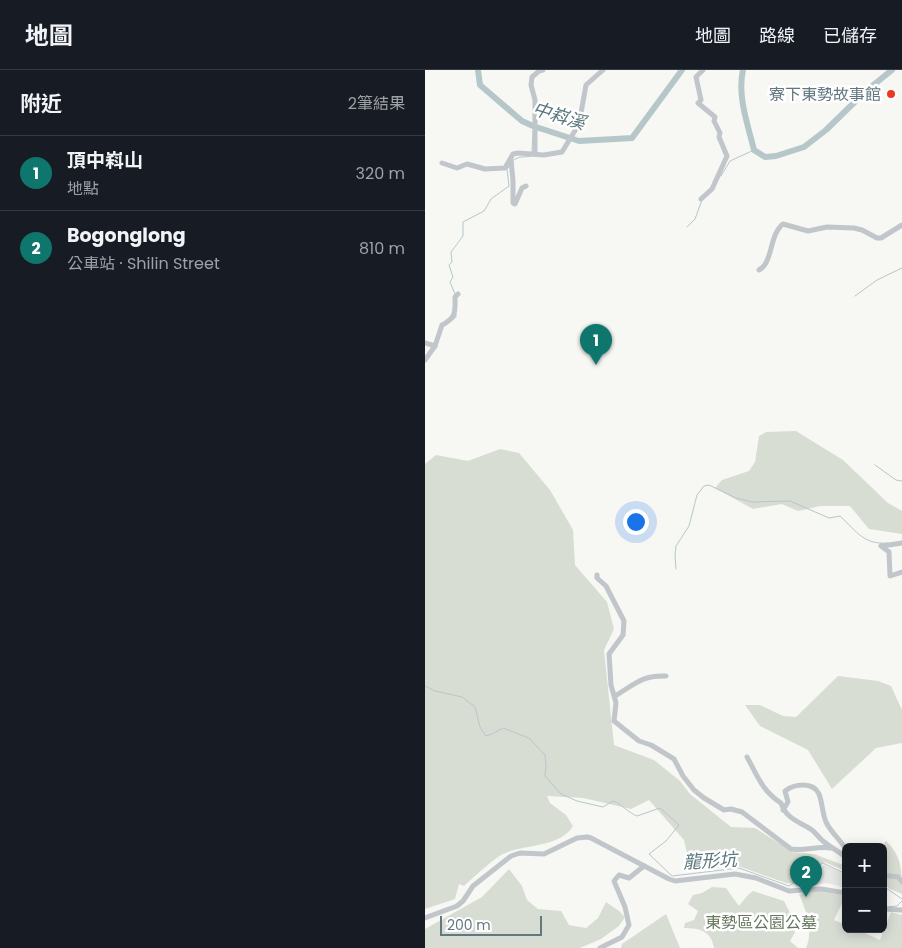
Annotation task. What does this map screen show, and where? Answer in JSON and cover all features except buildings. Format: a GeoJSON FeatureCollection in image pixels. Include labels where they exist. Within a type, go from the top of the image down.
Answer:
{"type":"FeatureCollection","features":[{"type":"Feature","properties":{"kind":"street"},"geometry":{"type":"LineString","coordinates":[[535,154],[535,100],[531,85],[533,77],[543,70]]}},
{"type":"Feature","properties":{"kind":"street"},"geometry":{"type":"LineString","coordinates":[[525,186],[522,188],[515,204],[513,203],[513,181],[509,165],[513,154],[544,155],[562,152],[579,124],[586,85],[604,70]]}},
{"type":"Feature","properties":{"kind":"street"},"geometry":{"type":"LineString","coordinates":[[701,199],[712,189],[727,156],[714,121],[715,117],[698,103],[701,100],[696,77],[703,70]]}},
{"type":"Feature","properties":{"kind":"street"},"geometry":{"type":"LineString","coordinates":[[442,163],[457,168],[467,164],[485,169],[505,168],[509,165]]}},
{"type":"Feature","properties":{"kind":"street"},"geometry":{"type":"LineString","coordinates":[[759,270],[765,265],[776,233],[783,224],[808,231],[827,227],[854,228],[877,238],[881,238],[902,225]]}},
{"type":"Feature","properties":{"kind":"street"},"geometry":{"type":"LineString","coordinates":[[425,360],[435,346],[442,325],[450,321],[454,314],[457,295]]}},
{"type":"Feature","properties":{"kind":"street"},"geometry":{"type":"LineString","coordinates":[[425,343],[435,346]]}},
{"type":"Feature","properties":{"kind":"street"},"geometry":{"type":"LineString","coordinates":[[902,544],[881,546],[889,552],[890,576],[902,572]]}},
{"type":"Feature","properties":{"kind":"street"},"geometry":{"type":"LineString","coordinates":[[597,575],[597,578],[606,586],[624,621],[623,635],[609,654],[612,674],[611,684],[615,696],[614,720],[616,724],[627,730],[639,741],[651,745],[674,759],[683,776],[694,790],[724,810],[731,809],[742,812],[791,848],[801,850],[819,846],[831,848]]}},
{"type":"Feature","properties":{"kind":"street"},"geometry":{"type":"LineString","coordinates":[[615,696],[645,678],[666,676]]}},
{"type":"Feature","properties":{"kind":"street"},"geometry":{"type":"LineString","coordinates":[[747,757],[759,778],[761,786],[781,803],[787,815],[814,831],[819,838],[842,855]]}},
{"type":"Feature","properties":{"kind":"street"},"geometry":{"type":"LineString","coordinates":[[783,810],[787,802],[785,791],[800,784],[812,788],[818,793],[826,823],[842,844]]}},
{"type":"Feature","properties":{"kind":"street"},"geometry":{"type":"LineString","coordinates":[[425,918],[457,906],[463,901],[473,886],[511,856],[520,852],[544,854],[577,838],[587,837],[675,881],[735,874],[755,878],[789,891],[821,889],[842,892]]}},
{"type":"Feature","properties":{"kind":"street"},"geometry":{"type":"LineString","coordinates":[[600,948],[622,937],[629,924],[625,907],[614,881],[619,876],[629,878],[644,866]]}},
{"type":"Feature","properties":{"kind":"street"},"geometry":{"type":"LineString","coordinates":[[887,876],[898,877],[902,882]]}},
{"type":"Feature","properties":{"kind":"street"},"geometry":{"type":"LineString","coordinates":[[887,909],[902,910]]}},
{"type":"Feature","properties":{"kind":"shaded area"},"geometry":{"type":"Polygon","coordinates":[[[824,864],[842,873],[842,887],[827,883],[814,885],[811,883],[824,864]]]}},
{"type":"Feature","properties":{"kind":"green space"},"geometry":{"type":"Polygon","coordinates":[[[796,431],[843,460],[888,503],[902,511],[902,534],[869,529],[850,506],[820,506],[798,511],[782,504],[753,509],[715,488],[722,480],[749,471],[755,462],[759,436],[766,432],[796,431]]]}},
{"type":"Feature","properties":{"kind":"green space"},"geometry":{"type":"Polygon","coordinates":[[[500,449],[519,453],[550,490],[573,530],[575,565],[607,602],[614,629],[604,650],[614,745],[654,760],[680,781],[690,794],[731,827],[755,828],[793,852],[814,854],[842,864],[842,869],[824,862],[806,884],[786,883],[738,866],[691,870],[684,840],[649,800],[631,809],[583,798],[547,796],[550,803],[566,815],[573,826],[567,833],[550,842],[511,851],[499,856],[464,886],[459,884],[455,899],[425,909],[425,464],[436,455],[468,461],[500,449]]]}},
{"type":"Feature","properties":{"kind":"green space"},"geometry":{"type":"Polygon","coordinates":[[[838,676],[878,681],[891,686],[902,710],[902,743],[876,748],[832,789],[808,750],[760,726],[745,705],[760,705],[783,716],[796,717],[838,676]]]}},
{"type":"Feature","properties":{"kind":"green space"},"geometry":{"type":"Polygon","coordinates":[[[886,841],[898,858],[902,878],[902,894],[888,888],[887,843],[884,843],[886,841]]]}},
{"type":"Feature","properties":{"kind":"green space"},"geometry":{"type":"Polygon","coordinates":[[[509,869],[522,886],[527,900],[538,909],[561,911],[569,925],[586,928],[598,918],[606,902],[625,917],[619,926],[601,939],[580,948],[425,948],[425,929],[482,897],[509,869]]]}},
{"type":"Feature","properties":{"kind":"green space","name":"東勢區公園公墓"},"geometry":{"type":"Polygon","coordinates":[[[712,887],[726,888],[739,906],[753,891],[784,901],[792,917],[795,932],[790,941],[798,948],[714,948],[713,942],[704,932],[684,928],[685,923],[694,920],[698,911],[688,904],[693,895],[702,893],[712,887]]]}},
{"type":"Feature","properties":{"kind":"green space","name":"東勢區公園公墓"},"geometry":{"type":"Polygon","coordinates":[[[815,891],[842,895],[842,903],[834,920],[842,923],[842,933],[865,933],[880,940],[883,933],[887,933],[887,922],[891,912],[902,915],[902,948],[806,948],[809,927],[799,894],[815,891]]]}},
{"type":"Feature","properties":{"kind":"green space"},"geometry":{"type":"Polygon","coordinates":[[[666,914],[680,948],[621,948],[622,944],[666,914]]]}},
{"type":"Feature","properties":{"kind":"waterway","name":"中嵙溪"},"geometry":{"type":"LineString","coordinates":[[478,70],[480,85],[522,121],[579,141],[632,138],[682,70]]}},
{"type":"Feature","properties":{"kind":"waterway","name":"中嵙溪"},"geometry":{"type":"LineString","coordinates":[[743,70],[741,90],[746,121],[754,150],[765,157],[776,156],[804,147],[826,130],[866,91],[892,70]]}},
{"type":"Feature","properties":{"kind":"waterway"},"geometry":{"type":"LineString","coordinates":[[532,152],[533,131]]}},
{"type":"Feature","properties":{"kind":"waterway"},"geometry":{"type":"LineString","coordinates":[[721,176],[730,161],[754,150]]}},
{"type":"Feature","properties":{"kind":"waterway"},"geometry":{"type":"LineString","coordinates":[[514,160],[532,156]]}},
{"type":"Feature","properties":{"kind":"waterway"},"geometry":{"type":"LineString","coordinates":[[455,294],[450,282],[453,277],[449,265],[452,262],[451,252],[463,236],[463,222],[484,211],[491,199],[509,186],[507,169],[510,166]]}},
{"type":"Feature","properties":{"kind":"waterway"},"geometry":{"type":"LineString","coordinates":[[687,227],[695,219],[702,200]]}},
{"type":"Feature","properties":{"kind":"waterway"},"geometry":{"type":"LineString","coordinates":[[855,296],[877,280],[902,268]]}},
{"type":"Feature","properties":{"kind":"waterway"},"geometry":{"type":"LineString","coordinates":[[450,322],[456,317],[456,314]]}},
{"type":"Feature","properties":{"kind":"waterway"},"geometry":{"type":"LineString","coordinates":[[875,465],[896,480],[902,481]]}},
{"type":"Feature","properties":{"kind":"waterway"},"geometry":{"type":"LineString","coordinates":[[676,569],[676,546],[689,526],[697,495],[704,486],[709,485],[736,498],[752,502],[790,501],[829,518],[840,516],[867,540],[888,543]]}},
{"type":"Feature","properties":{"kind":"waterway","name":"龍形坑"},"geometry":{"type":"LineString","coordinates":[[425,686],[435,691],[462,697],[475,707],[480,727],[486,736],[503,728],[529,738],[545,755],[545,776],[561,794],[577,801],[603,807],[613,801],[637,816],[660,808],[679,825],[666,841],[649,854],[672,876],[739,868],[789,886],[823,863],[842,872]]}},
{"type":"Feature","properties":{"kind":"waterway"},"geometry":{"type":"LineString","coordinates":[[886,888],[902,899]]}},
{"type":"Feature","properties":{"kind":"waterway","name":"龍形坑"},"geometry":{"type":"LineString","coordinates":[[887,907],[897,906],[902,901]]}},
{"type":"Feature","properties":{"kind":"place","name":"寮下東勢故事館"},"geometry":{"type":"Point","coordinates":[891,94]}},
{"type":"Feature","properties":{"kind":"place","name":"頂中嵙山"},"geometry":{"type":"Point","coordinates":[596,365]}},
{"type":"Feature","properties":{"kind":"place","name":"Bogonglong"},"geometry":{"type":"Point","coordinates":[806,897]}}]}
